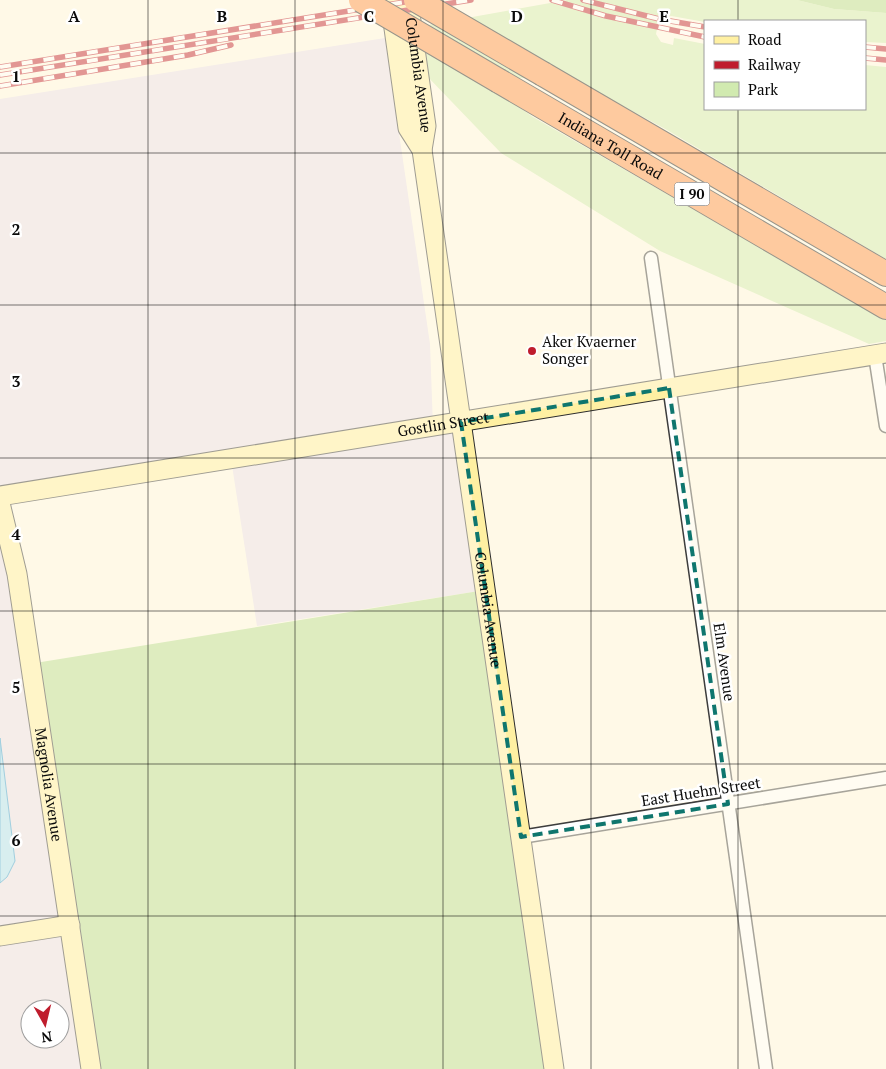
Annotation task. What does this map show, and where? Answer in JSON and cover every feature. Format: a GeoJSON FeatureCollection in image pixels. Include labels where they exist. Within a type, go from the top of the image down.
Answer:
{"type":"FeatureCollection","features":[{"type":"Feature","properties":{"kind":"highway","name":"Indiana Toll Road"},"geometry":{"type":"LineString","coordinates":[[361,0],[886,307]]}},
{"type":"Feature","properties":{"kind":"highway","name":"Indiana Toll Road"},"geometry":{"type":"LineString","coordinates":[[416,0],[886,274]]}},
{"type":"Feature","properties":{"kind":"street","name":"Columbia Avenue"},"geometry":{"type":"LineString","coordinates":[[390,0],[408,128],[422,150]]}},
{"type":"Feature","properties":{"kind":"street","name":"Columbia Avenue"},"geometry":{"type":"LineString","coordinates":[[408,0],[426,126],[422,150],[554,1069]]}},
{"type":"Feature","properties":{"kind":"street","name":"Elm Avenue"},"geometry":{"type":"LineString","coordinates":[[651,258],[766,1069]]}},
{"type":"Feature","properties":{"kind":"street","name":"Gostlin Street"},"geometry":{"type":"LineString","coordinates":[[0,496],[881,354]]}},
{"type":"Feature","properties":{"kind":"street"},"geometry":{"type":"LineString","coordinates":[[881,354],[886,426]]}},
{"type":"Feature","properties":{"kind":"street","name":"Magnolia Avenue"},"geometry":{"type":"LineString","coordinates":[[0,503],[17,574],[91,1069]]}},
{"type":"Feature","properties":{"kind":"street","name":"East Huehn Street"},"geometry":{"type":"LineString","coordinates":[[521,837],[886,778]]}},
{"type":"Feature","properties":{"kind":"street"},"geometry":{"type":"LineString","coordinates":[[0,936],[70,925]]}},
{"type":"Feature","properties":{"kind":"highlighted area"},"geometry":{"type":"Polygon","coordinates":[[[669,388],[728,804],[521,837],[461,422],[669,388]]]}},
{"type":"Feature","properties":{"kind":"shaded area"},"geometry":{"type":"Polygon","coordinates":[[[385,38],[430,344],[433,427],[461,422],[485,590],[257,626],[231,459],[0,496],[0,99],[385,38]]]}},
{"type":"Feature","properties":{"kind":"shaded area"},"geometry":{"type":"Polygon","coordinates":[[[0,503],[91,1069],[0,1069],[0,503]]]}},
{"type":"Feature","properties":{"kind":"green space"},"geometry":{"type":"Polygon","coordinates":[[[567,0],[797,0],[834,9],[886,13],[886,43],[866,42],[866,20],[704,20],[704,22],[660,14],[656,34],[661,42],[673,45],[674,38],[704,44],[704,110],[866,110],[866,65],[886,67],[886,259],[667,130],[574,79],[515,78],[498,92],[533,117],[886,320],[886,341],[869,344],[660,251],[501,153],[426,75],[422,26],[567,0]]]}},
{"type":"Feature","properties":{"kind":"green space"},"geometry":{"type":"Polygon","coordinates":[[[797,0],[886,0],[886,13],[834,9],[797,0]]]}},
{"type":"Feature","properties":{"kind":"green space"},"geometry":{"type":"Polygon","coordinates":[[[485,590],[554,1069],[91,1069],[29,664],[485,590]]]}},
{"type":"Feature","properties":{"kind":"water"},"geometry":{"type":"Polygon","coordinates":[[[0,738],[15,861],[7,877],[0,883],[0,738]]]}},
{"type":"Feature","properties":{"kind":"railway"},"geometry":{"type":"LineString","coordinates":[[0,67],[417,0]]}},
{"type":"Feature","properties":{"kind":"railway"},"geometry":{"type":"LineString","coordinates":[[0,75],[471,0]]}},
{"type":"Feature","properties":{"kind":"railway"},"geometry":{"type":"LineString","coordinates":[[552,0],[606,16],[704,37]]}},
{"type":"Feature","properties":{"kind":"railway"},"geometry":{"type":"LineString","coordinates":[[583,0],[659,19],[704,27]]}},
{"type":"Feature","properties":{"kind":"railway"},"geometry":{"type":"LineString","coordinates":[[0,86],[188,55],[231,45]]}},
{"type":"Feature","properties":{"kind":"railway"},"geometry":{"type":"LineString","coordinates":[[866,47],[886,49]]}},
{"type":"Feature","properties":{"kind":"railway"},"geometry":{"type":"LineString","coordinates":[[866,58],[886,60]]}},
{"type":"Feature","properties":{"kind":"place","name":"Aker Kvaerner Songer"},"geometry":{"type":"Point","coordinates":[532,351]}}]}
